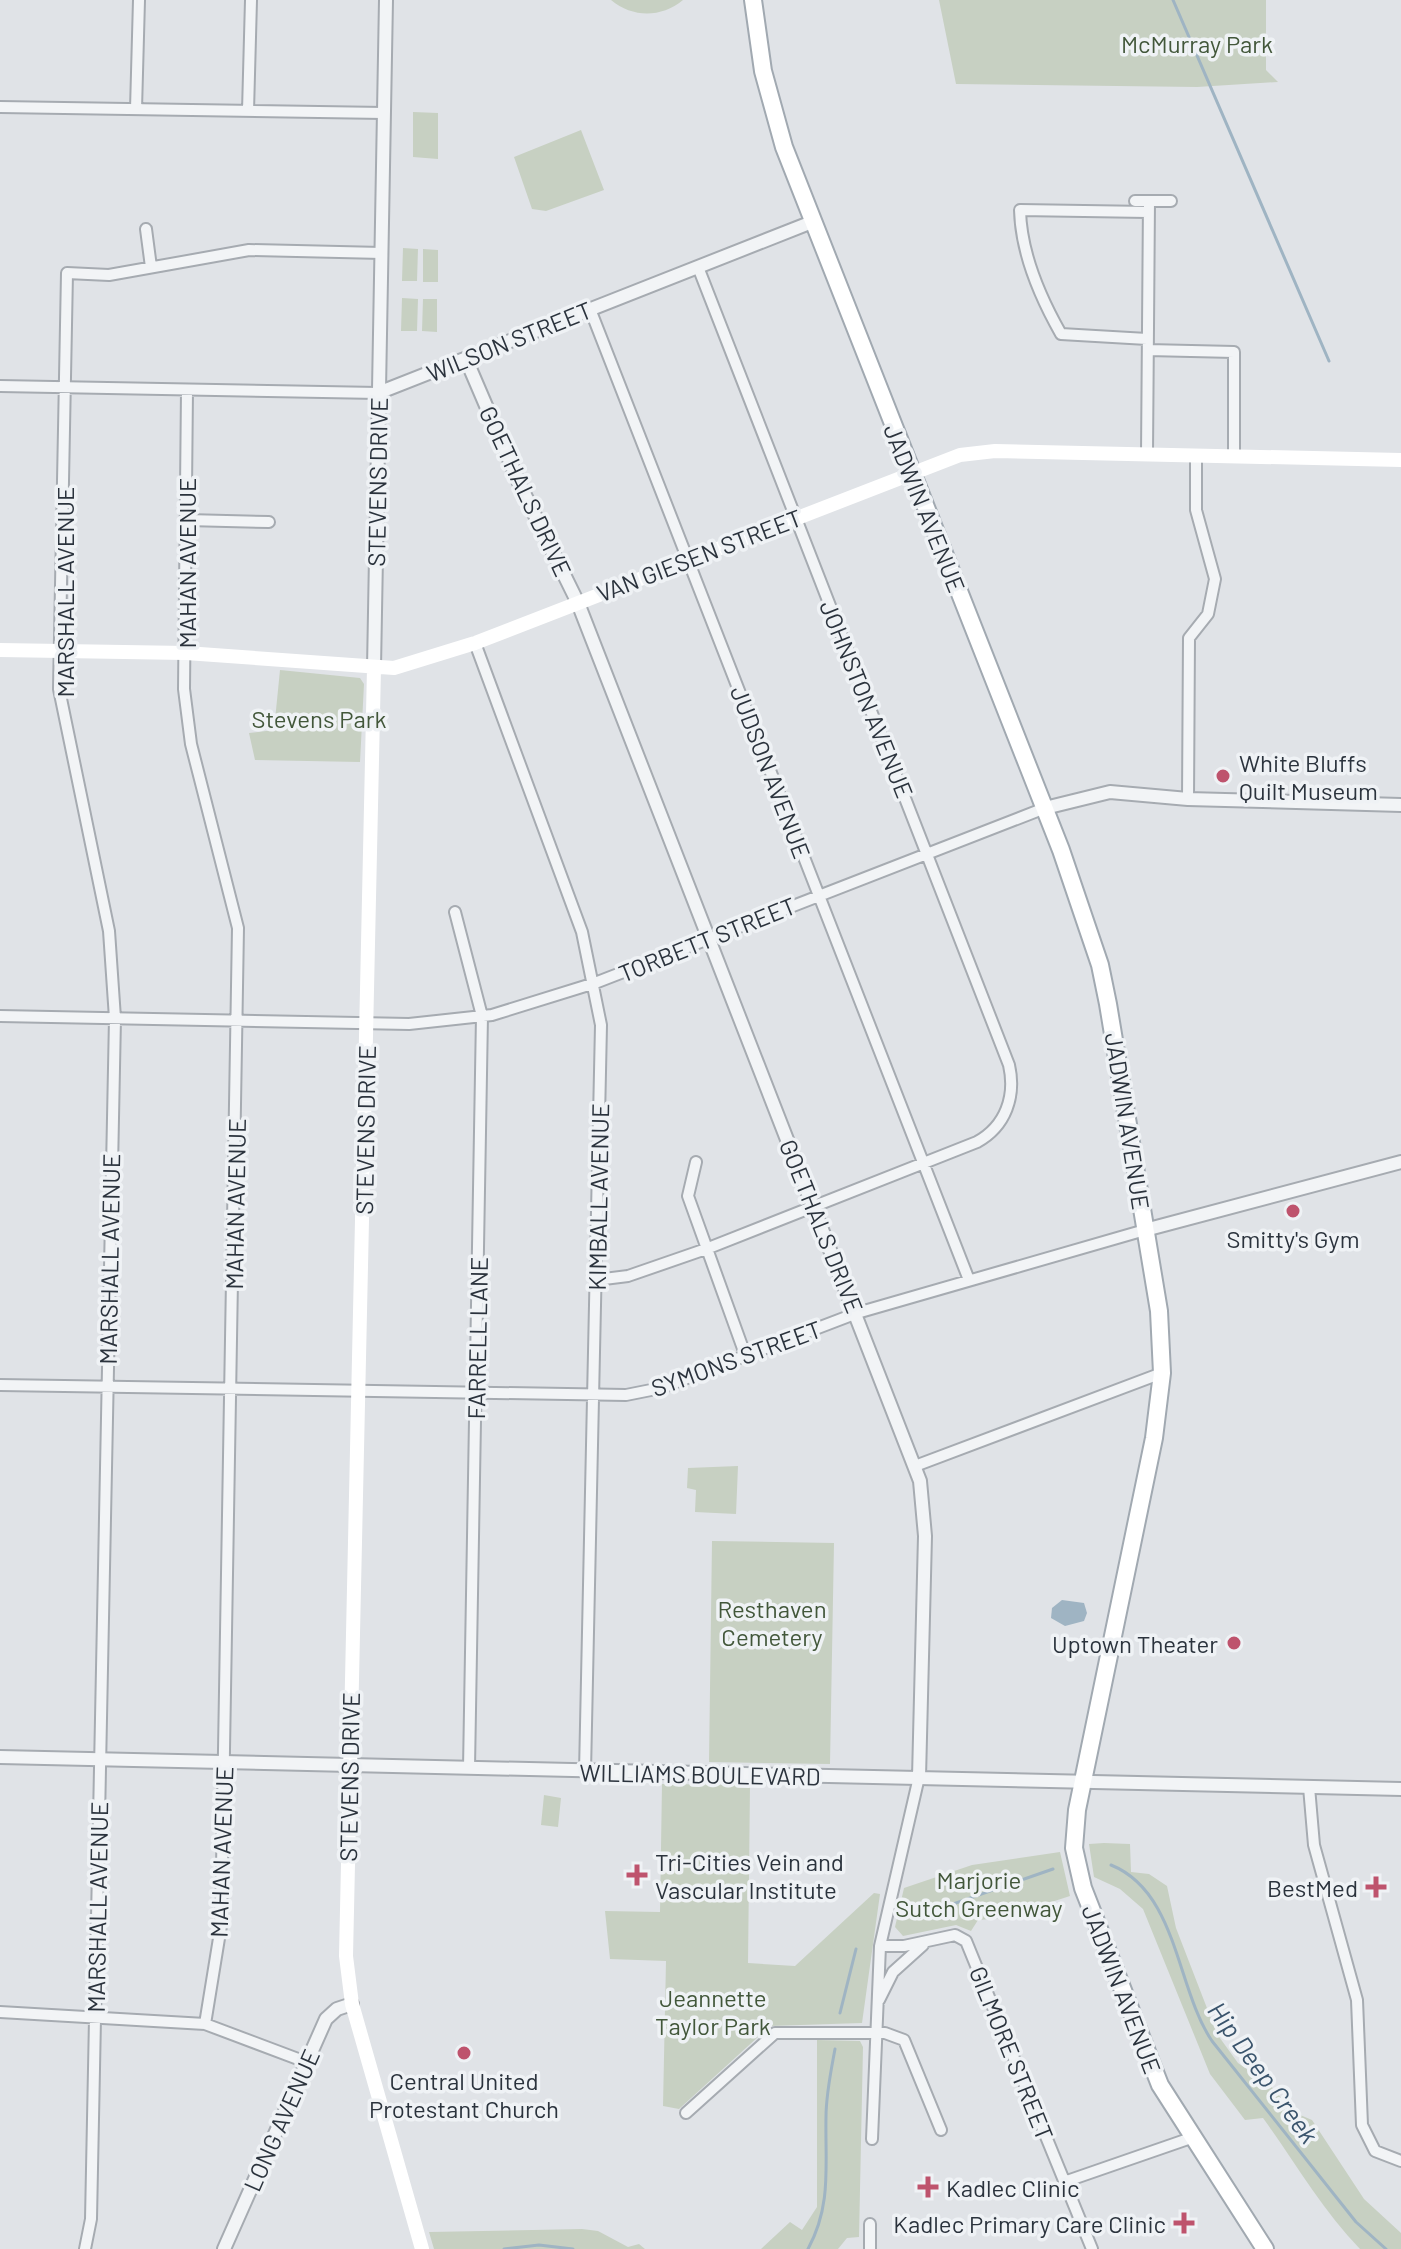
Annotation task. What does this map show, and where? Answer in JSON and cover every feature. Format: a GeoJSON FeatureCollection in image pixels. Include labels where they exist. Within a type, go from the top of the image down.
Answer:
{"type":"FeatureCollection","features":[{"type":"Feature","properties":{"kind":"main road","name":"JADWIN AVENUE"},"geometry":{"type":"LineString","coordinates":[[753,0],[772,110],[812,222],[1045,808],[1104,985],[1159,1311],[1162,1373],[1154,1438],[1081,1781],[1074,1848],[1083,1888],[1148,2061],[1191,2138],[1265,2249]]}},
{"type":"Feature","properties":{"kind":"main road","name":"VAN GIESEN STREET"},"geometry":{"type":"LineString","coordinates":[[0,650],[186,653],[374,668],[408,666],[475,643],[950,458],[983,452],[1401,460]]}},
{"type":"Feature","properties":{"kind":"main road","name":"STEVENS DRIVE"},"geometry":{"type":"LineString","coordinates":[[374,668],[346,1956],[352,2004],[422,2249]]}},
{"type":"Feature","properties":{"kind":"street"},"geometry":{"type":"LineString","coordinates":[[136,109],[139,0]]}},
{"type":"Feature","properties":{"kind":"street"},"geometry":{"type":"LineString","coordinates":[[248,111],[251,0]]}},
{"type":"Feature","properties":{"kind":"street","name":"STEVENS DRIVE"},"geometry":{"type":"LineString","coordinates":[[374,668],[386,0]]}},
{"type":"Feature","properties":{"kind":"street"},"geometry":{"type":"LineString","coordinates":[[0,107],[384,113]]}},
{"type":"Feature","properties":{"kind":"street"},"geometry":{"type":"LineString","coordinates":[[1135,201],[1149,207]]}},
{"type":"Feature","properties":{"kind":"street"},"geometry":{"type":"LineString","coordinates":[[1171,201],[1149,207],[1020,210],[1021,235],[1045,306],[1061,334],[1234,352],[1234,456]]}},
{"type":"Feature","properties":{"kind":"street"},"geometry":{"type":"LineString","coordinates":[[1147,454],[1149,207]]}},
{"type":"Feature","properties":{"kind":"street","name":"WILSON STREET"},"geometry":{"type":"LineString","coordinates":[[0,386],[378,393],[812,222]]}},
{"type":"Feature","properties":{"kind":"street"},"geometry":{"type":"LineString","coordinates":[[146,229],[151,267],[249,250],[382,253]]}},
{"type":"Feature","properties":{"kind":"street","name":"MARSHALL AVENUE"},"geometry":{"type":"LineString","coordinates":[[85,2249],[91,2219],[115,1018],[109,931],[59,689],[67,273],[109,275],[151,267]]}},
{"type":"Feature","properties":{"kind":"street","name":"JOHNSTON AVENUE"},"geometry":{"type":"LineString","coordinates":[[698,267],[1011,1073],[1009,1105],[992,1132],[977,1142],[922,1162]]}},
{"type":"Feature","properties":{"kind":"street","name":"JUDSON AVENUE"},"geometry":{"type":"LineString","coordinates":[[590,309],[969,1280]]}},
{"type":"Feature","properties":{"kind":"street","name":"GOETHALS DRIVE"},"geometry":{"type":"LineString","coordinates":[[466,359],[520,485],[578,603],[857,1313],[923,1494],[925,1526],[919,1777],[880,1946],[874,2019],[872,2139]]}},
{"type":"Feature","properties":{"kind":"street","name":"MAHAN AVENUE"},"geometry":{"type":"LineString","coordinates":[[187,390],[184,689],[191,744],[238,928],[239,1021],[221,1926],[205,2024]]}},
{"type":"Feature","properties":{"kind":"street"},"geometry":{"type":"LineString","coordinates":[[1188,799],[1189,638],[1208,614],[1215,579],[1196,510],[1196,456]]}},
{"type":"Feature","properties":{"kind":"street"},"geometry":{"type":"LineString","coordinates":[[187,520],[269,522]]}},
{"type":"Feature","properties":{"kind":"street","name":"KIMBALL AVENUE"},"geometry":{"type":"LineString","coordinates":[[475,643],[582,932],[595,983],[601,1025],[585,1772]]}},
{"type":"Feature","properties":{"kind":"street","name":"TORBETT STREET"},"geometry":{"type":"LineString","coordinates":[[0,1016],[409,1024],[482,1016],[537,1003],[595,983],[1045,808],[1097,793],[1188,799],[1401,805]]}},
{"type":"Feature","properties":{"kind":"street","name":"FARRELL LANE"},"geometry":{"type":"LineString","coordinates":[[455,912],[482,1016],[469,1768]]}},
{"type":"Feature","properties":{"kind":"street"},"geometry":{"type":"LineString","coordinates":[[696,1162],[688,1196],[746,1357]]}},
{"type":"Feature","properties":{"kind":"street"},"geometry":{"type":"LineString","coordinates":[[596,1280],[628,1276],[706,1249],[922,1162]]}},
{"type":"Feature","properties":{"kind":"street","name":"SYMONS STREET"},"geometry":{"type":"LineString","coordinates":[[0,1385],[626,1395],[661,1388],[857,1313],[1145,1230],[1401,1162]]}},
{"type":"Feature","properties":{"kind":"street"},"geometry":{"type":"LineString","coordinates":[[915,1466],[1162,1373]]}},
{"type":"Feature","properties":{"kind":"street","name":"WILLIAMS BOULEVARD"},"geometry":{"type":"LineString","coordinates":[[0,1757],[1401,1789]]}},
{"type":"Feature","properties":{"kind":"street"},"geometry":{"type":"LineString","coordinates":[[1309,1787],[1314,1845],[1357,2000],[1362,2125],[1375,2151],[1401,2161]]}},
{"type":"Feature","properties":{"kind":"street","name":"GILMORE STREET"},"geometry":{"type":"LineString","coordinates":[[880,1946],[959,1935],[968,1943],[1092,2249]]}},
{"type":"Feature","properties":{"kind":"street"},"geometry":{"type":"LineString","coordinates":[[874,2019],[880,1995],[893,1972],[913,1952],[936,1939]]}},
{"type":"Feature","properties":{"kind":"street","name":"LONG AVENUE"},"geometry":{"type":"LineString","coordinates":[[224,2249],[329,2014],[352,2004]]}},
{"type":"Feature","properties":{"kind":"street"},"geometry":{"type":"LineString","coordinates":[[0,2012],[205,2024],[306,2062]]}},
{"type":"Feature","properties":{"kind":"street"},"geometry":{"type":"LineString","coordinates":[[686,2113],[775,2033],[874,2032],[896,2034],[904,2040],[941,2130]]}},
{"type":"Feature","properties":{"kind":"street"},"geometry":{"type":"LineString","coordinates":[[1064,2182],[1191,2138]]}},
{"type":"Feature","properties":{"kind":"street"},"geometry":{"type":"LineString","coordinates":[[870,2224],[870,2249]]}},
{"type":"Feature","properties":{"kind":"green space"},"geometry":{"type":"Polygon","coordinates":[[[611,0],[683,0],[666,10],[647,14],[628,10],[611,0]]]}},
{"type":"Feature","properties":{"kind":"green space","name":"McMurray Park"},"geometry":{"type":"Polygon","coordinates":[[[939,0],[1266,0],[1266,70],[1278,82],[1197,87],[956,84],[939,0]]]}},
{"type":"Feature","properties":{"kind":"green space"},"geometry":{"type":"Polygon","coordinates":[[[413,112],[438,113],[438,159],[413,157],[413,112]]]}},
{"type":"Feature","properties":{"kind":"green space"},"geometry":{"type":"Polygon","coordinates":[[[581,130],[604,190],[546,211],[532,209],[514,157],[581,130]]]}},
{"type":"Feature","properties":{"kind":"green space"},"geometry":{"type":"Polygon","coordinates":[[[403,248],[418,249],[417,281],[402,281],[403,248]]]}},
{"type":"Feature","properties":{"kind":"green space"},"geometry":{"type":"Polygon","coordinates":[[[423,249],[438,250],[438,282],[423,282],[423,249]]]}},
{"type":"Feature","properties":{"kind":"green space"},"geometry":{"type":"Polygon","coordinates":[[[402,298],[418,299],[417,331],[401,331],[402,298]]]}},
{"type":"Feature","properties":{"kind":"green space"},"geometry":{"type":"Polygon","coordinates":[[[423,299],[437,299],[437,332],[422,331],[423,299]]]}},
{"type":"Feature","properties":{"kind":"green space","name":"Stevens Park"},"geometry":{"type":"Polygon","coordinates":[[[280,670],[360,678],[364,684],[360,762],[255,760],[249,733],[274,730],[280,670]]]}},
{"type":"Feature","properties":{"kind":"green space"},"geometry":{"type":"Polygon","coordinates":[[[738,1466],[736,1514],[695,1512],[696,1490],[687,1488],[688,1468],[738,1466]]]}},
{"type":"Feature","properties":{"kind":"green space","name":"Resthaven Cemetery"},"geometry":{"type":"Polygon","coordinates":[[[712,1541],[834,1543],[830,1764],[709,1762],[712,1541]]]}},
{"type":"Feature","properties":{"kind":"green space","name":"Jeannette Taylor Park"},"geometry":{"type":"Polygon","coordinates":[[[662,1784],[750,1785],[748,1963],[795,1966],[874,1893],[880,1894],[862,2023],[770,2026],[679,2109],[663,2106],[666,1961],[610,1959],[605,1911],[660,1912],[662,1784]]]}},
{"type":"Feature","properties":{"kind":"green space"},"geometry":{"type":"Polygon","coordinates":[[[544,1795],[561,1798],[558,1827],[541,1825],[544,1795]]]}},
{"type":"Feature","properties":{"kind":"green space","name":"Marjorie Sutch Greenway"},"geometry":{"type":"Polygon","coordinates":[[[1089,1844],[1130,1844],[1131,1872],[1149,1874],[1167,1886],[1176,1928],[1217,2034],[1238,2063],[1270,2085],[1293,2112],[1312,2120],[1364,2199],[1401,2233],[1401,2249],[1360,2249],[1321,2202],[1263,2118],[1245,2120],[1210,2074],[1143,1909],[1120,1889],[1094,1877],[1089,1844]]]}},
{"type":"Feature","properties":{"kind":"green space","name":"Marjorie Sutch Greenway"},"geometry":{"type":"Polygon","coordinates":[[[1060,1852],[1070,1896],[1002,1918],[978,1920],[971,1931],[956,1925],[903,1936],[895,1927],[904,1888],[972,1865],[1060,1852]]]}},
{"type":"Feature","properties":{"kind":"green space"},"geometry":{"type":"Polygon","coordinates":[[[817,2040],[860,2041],[863,2047],[859,2237],[847,2238],[838,2249],[761,2249],[790,2222],[802,2230],[817,2207],[817,2040]]]}},
{"type":"Feature","properties":{"kind":"green space"},"geometry":{"type":"Polygon","coordinates":[[[598,2231],[628,2247],[639,2244],[645,2249],[434,2249],[429,2232],[598,2231]]]}},
{"type":"Feature","properties":{"kind":"water"},"geometry":{"type":"Polygon","coordinates":[[[1062,1600],[1084,1603],[1087,1613],[1084,1621],[1065,1626],[1051,1618],[1052,1608],[1062,1600]]]}},
{"type":"Feature","properties":{"kind":"waterway"},"geometry":{"type":"LineString","coordinates":[[1173,0],[1329,361]]}},
{"type":"Feature","properties":{"kind":"waterway","name":"Hip Deep Creek"},"geometry":{"type":"LineString","coordinates":[[1111,1865],[1133,1878],[1150,1896],[1163,1919],[1190,1995],[1212,2041],[1356,2222],[1386,2249]]}},
{"type":"Feature","properties":{"kind":"waterway","name":"Hip Deep Creek"},"geometry":{"type":"LineString","coordinates":[[916,1917],[1053,1869]]}},
{"type":"Feature","properties":{"kind":"waterway","name":"Hip Deep Creek"},"geometry":{"type":"LineString","coordinates":[[840,2013],[856,1949]]}},
{"type":"Feature","properties":{"kind":"waterway","name":"Hip Deep Creek"},"geometry":{"type":"LineString","coordinates":[[808,2249],[816,2233],[824,2201],[827,2100],[835,2049]]}},
{"type":"Feature","properties":{"kind":"waterway","name":"Hip Deep Creek"},"geometry":{"type":"LineString","coordinates":[[504,2249],[539,2245],[573,2249]]}},
{"type":"Feature","properties":{"kind":"place","name":"White Bluffs Quilt Museum"},"geometry":{"type":"Point","coordinates":[1223,776]}},
{"type":"Feature","properties":{"kind":"place","name":"Smitty's Gym"},"geometry":{"type":"Point","coordinates":[1293,1211]}},
{"type":"Feature","properties":{"kind":"place","name":"Uptown Theater"},"geometry":{"type":"Point","coordinates":[1234,1643]}},
{"type":"Feature","properties":{"kind":"place","name":"Tri-Cities Vein and Vascular Institute"},"geometry":{"type":"Point","coordinates":[637,1875]}},
{"type":"Feature","properties":{"kind":"place","name":"BestMed"},"geometry":{"type":"Point","coordinates":[1376,1887]}},
{"type":"Feature","properties":{"kind":"place","name":"Central United Protestant Church"},"geometry":{"type":"Point","coordinates":[464,2053]}},
{"type":"Feature","properties":{"kind":"place","name":"Kadlec Clinic"},"geometry":{"type":"Point","coordinates":[928,2187]}},
{"type":"Feature","properties":{"kind":"place","name":"Kadlec Primary Care Clinic"},"geometry":{"type":"Point","coordinates":[1184,2223]}}]}
